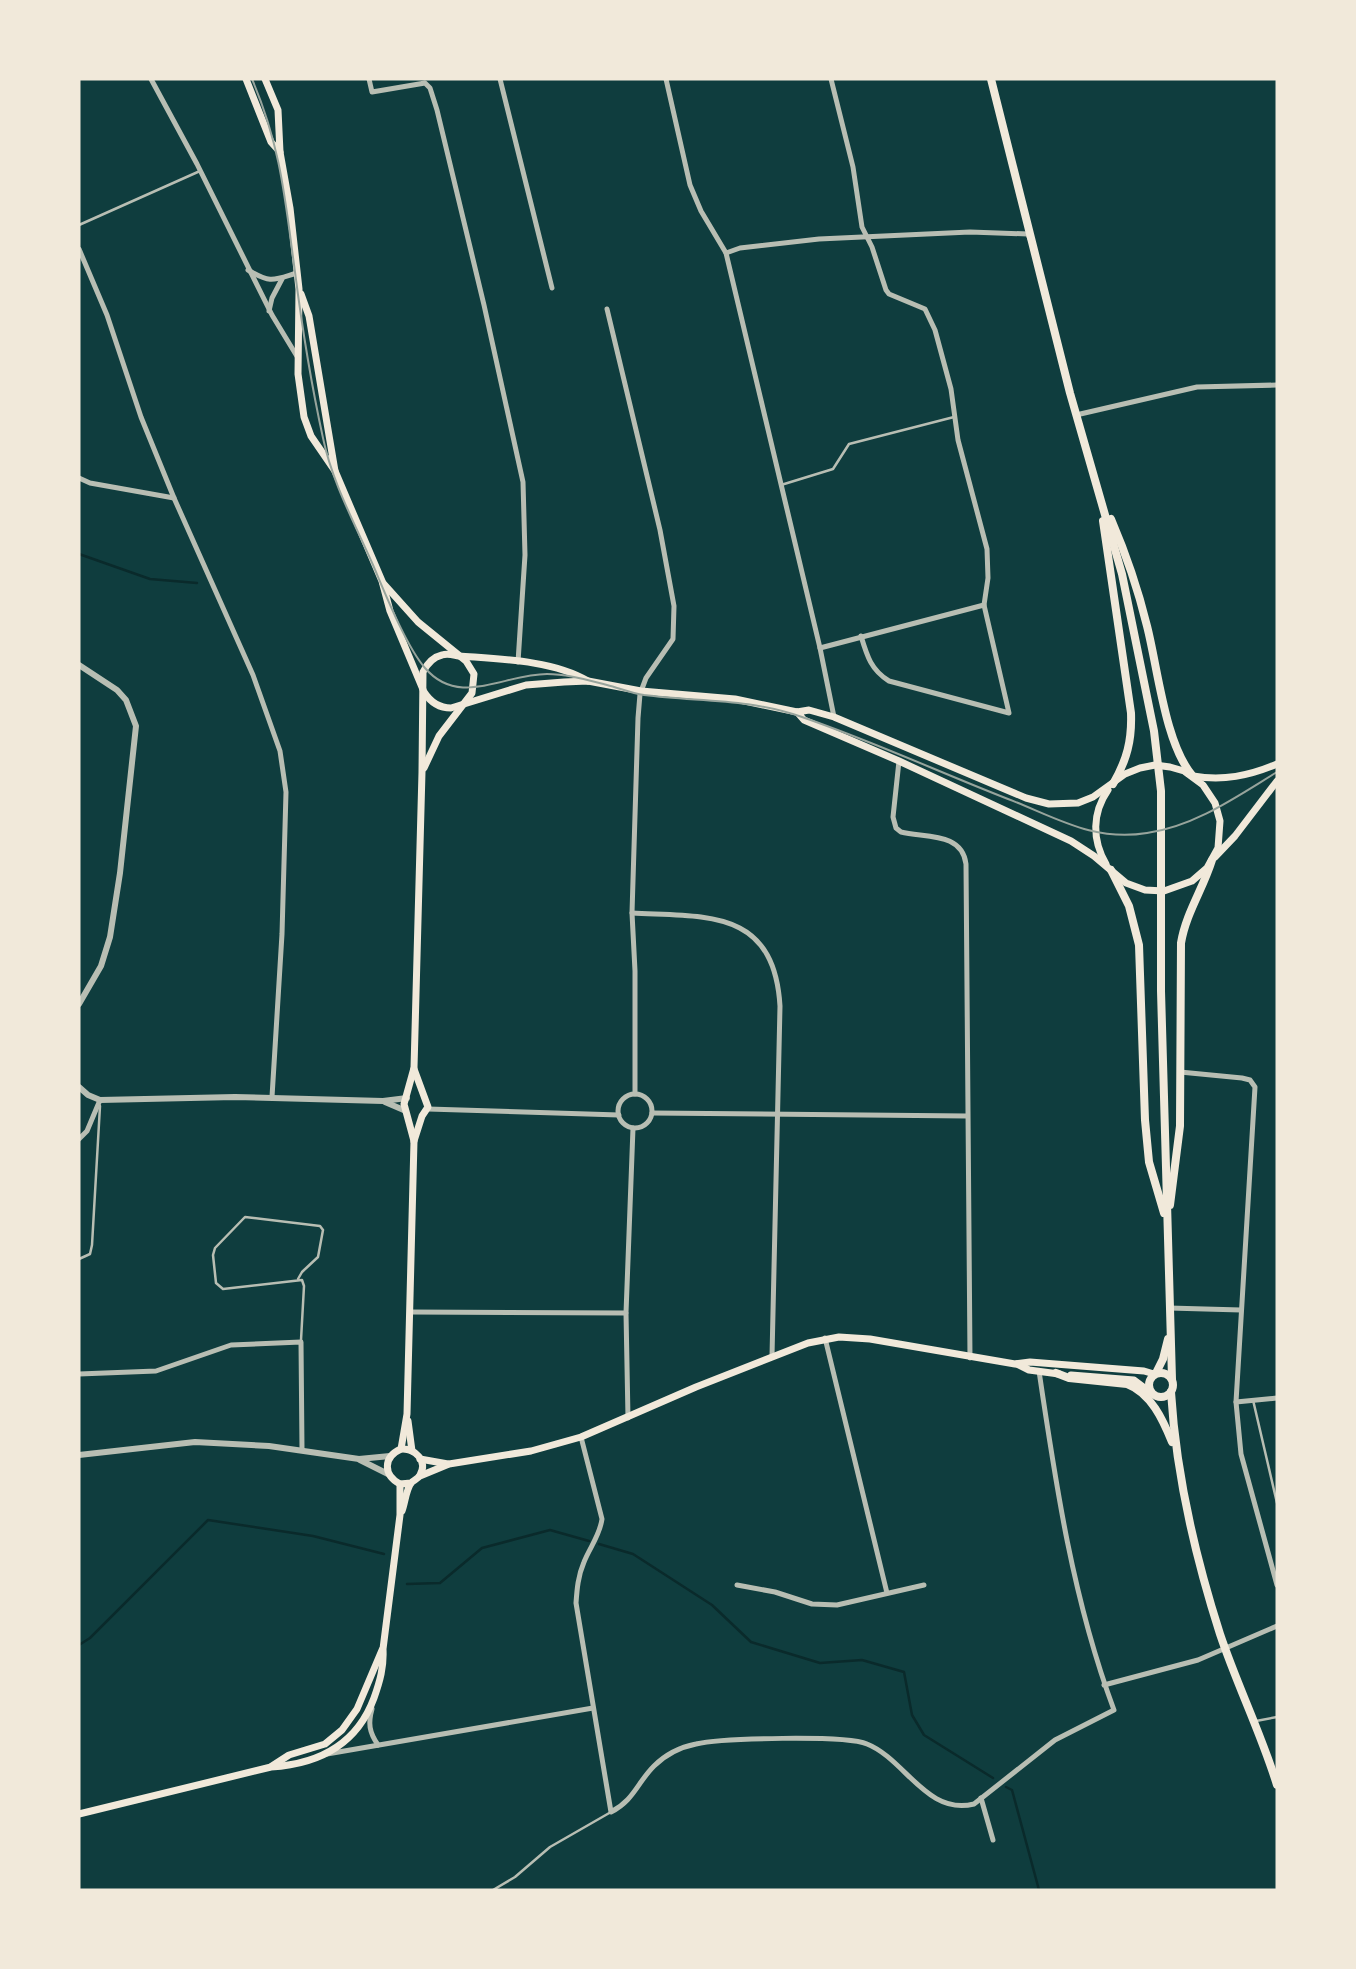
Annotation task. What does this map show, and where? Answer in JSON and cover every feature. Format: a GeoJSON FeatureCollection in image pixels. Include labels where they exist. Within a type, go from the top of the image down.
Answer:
{"type":"FeatureCollection","features":[{"type":"Feature","properties":{"kind":"main road"},"geometry":{"type":"LineString","coordinates":[[246,79],[271,142],[280,152]]}},
{"type":"Feature","properties":{"kind":"main road"},"geometry":{"type":"LineString","coordinates":[[265,79],[278,110],[280,152],[290,208],[299,289],[298,358],[306,426],[335,471],[382,581],[390,611],[422,687],[431,701],[440,707],[452,708],[526,685],[588,681]]}},
{"type":"Feature","properties":{"kind":"main road"},"geometry":{"type":"LineString","coordinates":[[991,79],[1076,415],[1122,574],[1154,731],[1161,791],[1169,1324],[1176,1450]]}},
{"type":"Feature","properties":{"kind":"main road"},"geometry":{"type":"LineString","coordinates":[[299,289],[309,316],[335,471]]}},
{"type":"Feature","properties":{"kind":"main road"},"geometry":{"type":"LineString","coordinates":[[1099,490],[1131,566],[1173,742],[1184,766],[1208,790],[1217,808],[1220,834],[1203,886],[1186,920],[1181,943],[1178,1149],[1167,1225]]}},
{"type":"Feature","properties":{"kind":"main road"},"geometry":{"type":"LineString","coordinates":[[1099,490],[1131,713],[1131,738],[1126,761],[1098,809],[1095,832],[1098,848],[1133,918],[1139,945],[1145,1120],[1150,1162],[1167,1225]]}},
{"type":"Feature","properties":{"kind":"main road"},"geometry":{"type":"LineString","coordinates":[[382,581],[418,622],[470,665],[475,679],[472,693],[433,747],[422,772]]}},
{"type":"Feature","properties":{"kind":"main road"},"geometry":{"type":"LineString","coordinates":[[401,1449],[407,1414],[414,1141],[404,1104],[414,1068],[422,687],[423,673],[430,661],[443,654],[480,656],[568,672],[588,681],[641,691],[735,699],[797,712],[809,710],[1036,801],[1058,805],[1078,803],[1093,797],[1132,771],[1155,765],[1177,768],[1208,778],[1231,778],[1255,773],[1277,764]]}},
{"type":"Feature","properties":{"kind":"main road"},"geometry":{"type":"LineString","coordinates":[[797,712],[804,720],[1060,835],[1083,848],[1135,887],[1164,891],[1192,881],[1235,836],[1277,781]]}},
{"type":"Feature","properties":{"kind":"main road"},"geometry":{"type":"LineString","coordinates":[[414,1068],[428,1104],[414,1141]]}},
{"type":"Feature","properties":{"kind":"main road"},"geometry":{"type":"LineString","coordinates":[[407,1097],[417,1093],[424,1096]]}},
{"type":"Feature","properties":{"kind":"main road"},"geometry":{"type":"LineString","coordinates":[[407,1113],[415,1118],[425,1113]]}},
{"type":"Feature","properties":{"kind":"main road"},"geometry":{"type":"LineString","coordinates":[[1169,1324],[1163,1359],[1149,1382],[1165,1416],[1176,1450],[1198,1553],[1225,1648],[1276,1779]]}},
{"type":"Feature","properties":{"kind":"main road"},"geometry":{"type":"LineString","coordinates":[[1169,1324],[1176,1366],[1176,1450]]}},
{"type":"Feature","properties":{"kind":"main road"},"geometry":{"type":"LineString","coordinates":[[400,1515],[411,1483],[419,1476],[449,1464],[531,1451],[581,1437],[772,1356],[825,1339],[870,1339],[1015,1364],[1039,1371],[1130,1379],[1161,1397],[1171,1392]]}},
{"type":"Feature","properties":{"kind":"main road"},"geometry":{"type":"LineString","coordinates":[[1015,1364],[1030,1362],[1165,1373],[1172,1379]]}},
{"type":"Feature","properties":{"kind":"main road"},"geometry":{"type":"LineString","coordinates":[[1056,1373],[1069,1378],[1136,1387],[1154,1406],[1176,1450]]}},
{"type":"Feature","properties":{"kind":"main road"},"geometry":{"type":"LineString","coordinates":[[407,1414],[412,1451]]}},
{"type":"Feature","properties":{"kind":"main road"},"geometry":{"type":"LineString","coordinates":[[411,1483],[400,1484],[388,1474],[390,1456],[401,1449],[412,1451],[422,1464],[419,1476]]}},
{"type":"Feature","properties":{"kind":"main road"},"geometry":{"type":"LineString","coordinates":[[420,1459],[449,1464]]}},
{"type":"Feature","properties":{"kind":"main road"},"geometry":{"type":"LineString","coordinates":[[79,1814],[271,1767],[291,1766],[326,1755],[354,1734],[362,1723],[384,1667],[383,1649],[394,1580],[400,1515],[400,1484]]}},
{"type":"Feature","properties":{"kind":"main road"},"geometry":{"type":"LineString","coordinates":[[271,1767],[289,1755],[325,1744],[342,1731],[357,1709],[383,1649]]}},
{"type":"Feature","properties":{"kind":"street"},"geometry":{"type":"LineString","coordinates":[[151,79],[201,171],[248,270],[298,358]]}},
{"type":"Feature","properties":{"kind":"street"},"geometry":{"type":"LineString","coordinates":[[369,79],[372,92],[425,83],[430,88],[437,110],[523,482],[526,555],[518,662]]}},
{"type":"Feature","properties":{"kind":"street"},"geometry":{"type":"LineString","coordinates":[[500,79],[552,288]]}},
{"type":"Feature","properties":{"kind":"street"},"geometry":{"type":"LineString","coordinates":[[831,79],[853,167],[862,227],[889,294],[920,305],[928,313],[951,389],[954,417],[969,485],[987,549],[988,578],[984,605],[1009,713],[889,681],[878,674],[869,662],[861,636]]}},
{"type":"Feature","properties":{"kind":"street"},"geometry":{"type":"LineString","coordinates":[[668,80],[690,185],[701,211],[726,253],[821,648],[834,718]]}},
{"type":"Feature","properties":{"kind":"street"},"geometry":{"type":"LineString","coordinates":[[726,253],[740,248],[819,239],[979,232],[1028,234],[1033,245]]}},
{"type":"Feature","properties":{"kind":"street"},"geometry":{"type":"LineString","coordinates":[[79,249],[107,314],[141,417],[174,498],[253,674],[280,751],[286,792],[282,934],[272,1097]]}},
{"type":"Feature","properties":{"kind":"street"},"geometry":{"type":"LineString","coordinates":[[248,270],[266,280],[282,279],[297,273]]}},
{"type":"Feature","properties":{"kind":"street"},"geometry":{"type":"LineString","coordinates":[[270,311],[272,298],[282,279]]}},
{"type":"Feature","properties":{"kind":"street"},"geometry":{"type":"LineString","coordinates":[[607,309],[663,541],[674,606],[673,639],[646,678],[641,691],[638,718],[632,913],[635,1094]]}},
{"type":"Feature","properties":{"kind":"street"},"geometry":{"type":"LineString","coordinates":[[1076,415],[1197,387],[1277,385]]}},
{"type":"Feature","properties":{"kind":"street"},"geometry":{"type":"LineString","coordinates":[[79,478],[90,483],[174,498]]}},
{"type":"Feature","properties":{"kind":"street"},"geometry":{"type":"LineString","coordinates":[[821,648],[984,605]]}},
{"type":"Feature","properties":{"kind":"street"},"geometry":{"type":"LineString","coordinates":[[79,664],[117,690],[126,700],[136,726],[122,862],[110,937],[102,966],[79,1004]]}},
{"type":"Feature","properties":{"kind":"street"},"geometry":{"type":"LineString","coordinates":[[899,761],[893,820],[895,828],[906,833],[953,842],[963,852],[966,864],[970,1358]]}},
{"type":"Feature","properties":{"kind":"street"},"geometry":{"type":"LineString","coordinates":[[632,913],[716,918],[736,925],[760,943],[776,975],[779,991],[778,1114],[772,1356]]}},
{"type":"Feature","properties":{"kind":"street"},"geometry":{"type":"LineString","coordinates":[[1180,1072],[1250,1080],[1255,1087],[1236,1402],[1241,1454],[1277,1585]]}},
{"type":"Feature","properties":{"kind":"street"},"geometry":{"type":"LineString","coordinates":[[79,1087],[88,1096],[100,1100],[272,1097],[383,1101],[407,1097]]}},
{"type":"Feature","properties":{"kind":"street"},"geometry":{"type":"LineString","coordinates":[[635,1094],[647,1099],[652,1113],[645,1125],[633,1128],[623,1122],[619,1115],[623,1100],[635,1094]]}},
{"type":"Feature","properties":{"kind":"street"},"geometry":{"type":"LineString","coordinates":[[79,1139],[87,1131],[100,1100]]}},
{"type":"Feature","properties":{"kind":"street"},"geometry":{"type":"LineString","coordinates":[[383,1101],[407,1113]]}},
{"type":"Feature","properties":{"kind":"street"},"geometry":{"type":"LineString","coordinates":[[425,1113],[619,1115]]}},
{"type":"Feature","properties":{"kind":"street"},"geometry":{"type":"LineString","coordinates":[[652,1113],[967,1116]]}},
{"type":"Feature","properties":{"kind":"street"},"geometry":{"type":"LineString","coordinates":[[628,1419],[626,1313],[633,1128]]}},
{"type":"Feature","properties":{"kind":"street"},"geometry":{"type":"LineString","coordinates":[[1169,1308],[1241,1310]]}},
{"type":"Feature","properties":{"kind":"street"},"geometry":{"type":"LineString","coordinates":[[410,1312],[626,1313]]}},
{"type":"Feature","properties":{"kind":"street"},"geometry":{"type":"LineString","coordinates":[[825,1339],[887,1593]]}},
{"type":"Feature","properties":{"kind":"street"},"geometry":{"type":"LineString","coordinates":[[79,1374],[156,1371],[231,1345],[301,1342],[302,1449]]}},
{"type":"Feature","properties":{"kind":"street"},"geometry":{"type":"LineString","coordinates":[[581,1437],[602,1519],[601,1530],[584,1560],[576,1603],[611,1812],[625,1805],[654,1766],[672,1753],[697,1744],[822,1739],[864,1742],[891,1760],[943,1804],[968,1805],[981,1798],[1055,1740],[1114,1710],[1091,1643],[1065,1537],[1039,1371]]}},
{"type":"Feature","properties":{"kind":"street"},"geometry":{"type":"LineString","coordinates":[[1236,1402],[1277,1398]]}},
{"type":"Feature","properties":{"kind":"street"},"geometry":{"type":"LineString","coordinates":[[79,1455],[195,1442],[302,1449],[359,1459],[390,1456]]}},
{"type":"Feature","properties":{"kind":"street"},"geometry":{"type":"LineString","coordinates":[[359,1459],[388,1474]]}},
{"type":"Feature","properties":{"kind":"street"},"geometry":{"type":"LineString","coordinates":[[737,1585],[775,1592],[812,1604],[837,1605],[924,1585]]}},
{"type":"Feature","properties":{"kind":"street"},"geometry":{"type":"LineString","coordinates":[[1104,1685],[1198,1660],[1277,1626]]}},
{"type":"Feature","properties":{"kind":"street"},"geometry":{"type":"LineString","coordinates":[[374,1696],[369,1722],[378,1745]]}},
{"type":"Feature","properties":{"kind":"street"},"geometry":{"type":"LineString","coordinates":[[326,1755],[593,1709]]}},
{"type":"Feature","properties":{"kind":"street"},"geometry":{"type":"LineString","coordinates":[[981,1798],[993,1840]]}},
{"type":"Feature","properties":{"kind":"lane"},"geometry":{"type":"LineString","coordinates":[[79,225],[201,171]]}},
{"type":"Feature","properties":{"kind":"lane"},"geometry":{"type":"LineString","coordinates":[[781,485],[833,470],[849,444],[954,417]]}},
{"type":"Feature","properties":{"kind":"lane"},"geometry":{"type":"LineString","coordinates":[[79,1259],[90,1254],[93,1245],[100,1100]]}},
{"type":"Feature","properties":{"kind":"lane"},"geometry":{"type":"LineString","coordinates":[[298,1279],[318,1257],[323,1230],[320,1226],[245,1217],[215,1248],[213,1255],[216,1283],[223,1289],[302,1280],[301,1342]]}},
{"type":"Feature","properties":{"kind":"lane"},"geometry":{"type":"LineString","coordinates":[[1253,1400],[1277,1503]]}},
{"type":"Feature","properties":{"kind":"lane"},"geometry":{"type":"LineString","coordinates":[[1253,1721],[1277,1717]]}},
{"type":"Feature","properties":{"kind":"lane"},"geometry":{"type":"LineString","coordinates":[[493,1890],[515,1877],[550,1847],[611,1812]]}},
{"type":"Feature","properties":{"kind":"waterway"},"geometry":{"type":"LineString","coordinates":[[79,554],[150,579],[197,583]]}},
{"type":"Feature","properties":{"kind":"waterway"},"geometry":{"type":"LineString","coordinates":[[79,1645],[90,1638],[208,1520],[313,1536],[384,1554]]}},
{"type":"Feature","properties":{"kind":"waterway"},"geometry":{"type":"LineString","coordinates":[[407,1584],[440,1583],[482,1548],[550,1530],[589,1541]]}},
{"type":"Feature","properties":{"kind":"waterway"},"geometry":{"type":"LineString","coordinates":[[599,1544],[633,1554],[712,1605],[751,1642],[820,1663],[862,1660],[904,1672],[912,1715],[924,1735],[993,1778]]}},
{"type":"Feature","properties":{"kind":"waterway"},"geometry":{"type":"LineString","coordinates":[[1006,1787],[1012,1790],[1039,1890]]}},
{"type":"Feature","properties":{"kind":"tram line"},"geometry":{"type":"LineString","coordinates":[[252,79],[270,128],[281,174],[307,355],[332,471],[403,633],[425,668],[438,680],[452,686],[467,687],[531,675],[554,674],[644,695],[743,704],[782,711],[854,736],[1058,820],[1109,834],[1147,833],[1182,824],[1215,809],[1277,772]]}}]}
